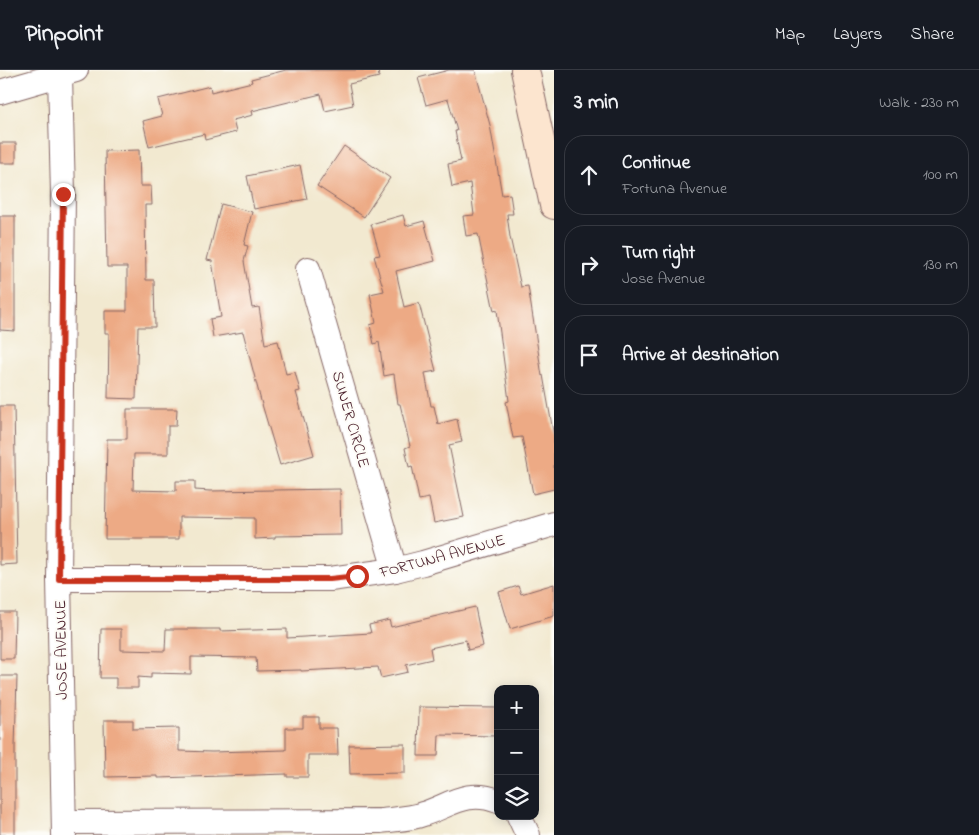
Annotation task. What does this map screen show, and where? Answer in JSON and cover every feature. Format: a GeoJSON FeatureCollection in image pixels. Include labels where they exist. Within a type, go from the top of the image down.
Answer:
{"type":"FeatureCollection","features":[{"type":"Feature","properties":{"kind":"street"},"geometry":{"type":"LineString","coordinates":[[525,70],[554,205]]}},
{"type":"Feature","properties":{"kind":"street"},"geometry":{"type":"LineString","coordinates":[[0,92],[68,72]]}},
{"type":"Feature","properties":{"kind":"street","name":"JOSE AVENUE"},"geometry":{"type":"LineString","coordinates":[[64,828],[59,579],[63,204],[68,72]]}},
{"type":"Feature","properties":{"kind":"street","name":"SUNER CIRCLE"},"geometry":{"type":"LineString","coordinates":[[308,269],[395,570]]}},
{"type":"Feature","properties":{"kind":"street","name":"FORTUNA AVENUE"},"geometry":{"type":"LineString","coordinates":[[59,579],[330,579],[395,570],[554,524]]}},
{"type":"Feature","properties":{"kind":"street"},"geometry":{"type":"LineString","coordinates":[[64,828],[381,821],[422,815],[468,797],[484,797],[494,800]]}},
{"type":"Feature","properties":{"kind":"street"},"geometry":{"type":"LineString","coordinates":[[521,820],[528,835]]}},
{"type":"Feature","properties":{"kind":"building"},"geometry":{"type":"Polygon","coordinates":[[[286,70],[378,70],[379,77],[349,84],[353,105],[325,111],[321,94],[252,111],[253,115],[233,120],[236,132],[205,140],[204,134],[149,147],[143,121],[162,116],[158,99],[210,86],[211,92],[252,82],[251,79],[286,70]]]}},
{"type":"Feature","properties":{"kind":"building"},"geometry":{"type":"Polygon","coordinates":[[[449,70],[475,70],[490,125],[502,195],[510,194],[513,214],[507,214],[510,237],[521,287],[528,286],[554,437],[554,489],[533,494],[522,437],[513,438],[506,402],[509,401],[497,310],[494,311],[478,234],[466,236],[463,216],[474,215],[470,183],[452,187],[448,164],[461,161],[455,131],[457,131],[448,99],[426,105],[418,78],[449,70]]]}},
{"type":"Feature","properties":{"kind":"building"},"geometry":{"type":"Polygon","coordinates":[[[0,143],[16,143],[16,163],[0,163],[0,143]]]}},
{"type":"Feature","properties":{"kind":"building"},"geometry":{"type":"Polygon","coordinates":[[[344,146],[390,178],[364,217],[317,186],[344,146]]]}},
{"type":"Feature","properties":{"kind":"building"},"geometry":{"type":"Polygon","coordinates":[[[139,150],[140,186],[151,186],[152,205],[145,205],[146,280],[154,280],[155,327],[138,327],[136,399],[108,398],[109,333],[105,333],[105,311],[127,311],[127,267],[107,267],[105,151],[139,150]]]}},
{"type":"Feature","properties":{"kind":"building"},"geometry":{"type":"Polygon","coordinates":[[[300,165],[307,199],[254,209],[247,176],[300,165]]]}},
{"type":"Feature","properties":{"kind":"building"},"geometry":{"type":"Polygon","coordinates":[[[221,204],[252,212],[244,245],[248,246],[244,261],[252,308],[259,307],[265,344],[278,341],[286,374],[295,372],[300,391],[296,392],[314,455],[280,465],[243,332],[213,337],[210,319],[221,317],[212,261],[207,260],[221,204]]]}},
{"type":"Feature","properties":{"kind":"building"},"geometry":{"type":"Polygon","coordinates":[[[403,215],[406,226],[424,221],[435,261],[396,271],[404,307],[419,303],[436,371],[425,373],[431,406],[434,406],[438,424],[457,419],[462,442],[449,445],[464,517],[434,523],[429,498],[419,500],[412,466],[409,467],[405,448],[410,446],[400,404],[398,404],[394,374],[384,376],[379,342],[374,344],[370,325],[376,323],[370,294],[384,291],[374,256],[380,255],[371,224],[403,215]]]}},
{"type":"Feature","properties":{"kind":"building"},"geometry":{"type":"Polygon","coordinates":[[[0,216],[15,216],[15,331],[0,330],[0,216]]]}},
{"type":"Feature","properties":{"kind":"building"},"geometry":{"type":"Polygon","coordinates":[[[0,406],[14,406],[17,564],[0,565],[0,406]]]}},
{"type":"Feature","properties":{"kind":"building"},"geometry":{"type":"Polygon","coordinates":[[[127,409],[177,409],[176,426],[168,426],[168,454],[134,454],[133,490],[176,491],[176,481],[195,481],[195,490],[210,491],[340,489],[341,535],[275,536],[275,538],[255,539],[255,518],[179,517],[179,539],[105,539],[107,439],[127,439],[127,409]]]}},
{"type":"Feature","properties":{"kind":"building"},"geometry":{"type":"Polygon","coordinates":[[[554,584],[554,616],[510,629],[499,592],[518,586],[521,594],[554,584]]]}},
{"type":"Feature","properties":{"kind":"building"},"geometry":{"type":"Polygon","coordinates":[[[475,607],[483,646],[468,650],[466,640],[430,648],[432,659],[406,665],[408,672],[381,678],[378,667],[257,671],[256,658],[191,657],[191,674],[151,673],[151,678],[138,677],[138,688],[116,688],[116,678],[100,678],[101,629],[121,629],[121,650],[165,651],[166,629],[220,629],[220,631],[287,629],[287,638],[371,633],[369,625],[389,620],[391,627],[475,607]]]}},
{"type":"Feature","properties":{"kind":"building"},"geometry":{"type":"Polygon","coordinates":[[[0,612],[15,612],[14,659],[0,659],[0,612]]]}},
{"type":"Feature","properties":{"kind":"building"},"geometry":{"type":"Polygon","coordinates":[[[0,676],[17,676],[15,835],[0,835],[0,676]]]}},
{"type":"Feature","properties":{"kind":"building"},"geometry":{"type":"Polygon","coordinates":[[[419,707],[494,708],[494,736],[439,735],[438,756],[418,756],[419,707]]]}},
{"type":"Feature","properties":{"kind":"building"},"geometry":{"type":"Polygon","coordinates":[[[303,717],[319,717],[319,728],[337,728],[338,755],[308,755],[308,777],[287,777],[287,774],[158,778],[158,776],[105,777],[104,720],[133,720],[133,729],[179,728],[179,751],[212,752],[286,750],[286,728],[303,728],[303,717]]]}},
{"type":"Feature","properties":{"kind":"building"},"geometry":{"type":"Polygon","coordinates":[[[405,744],[405,773],[350,774],[349,745],[405,744]]]}},
{"type":"Feature","properties":{"kind":"route"},"geometry":{"type":"LineString","coordinates":[[63,194],[59,579],[330,579],[357,576]]}}]}
